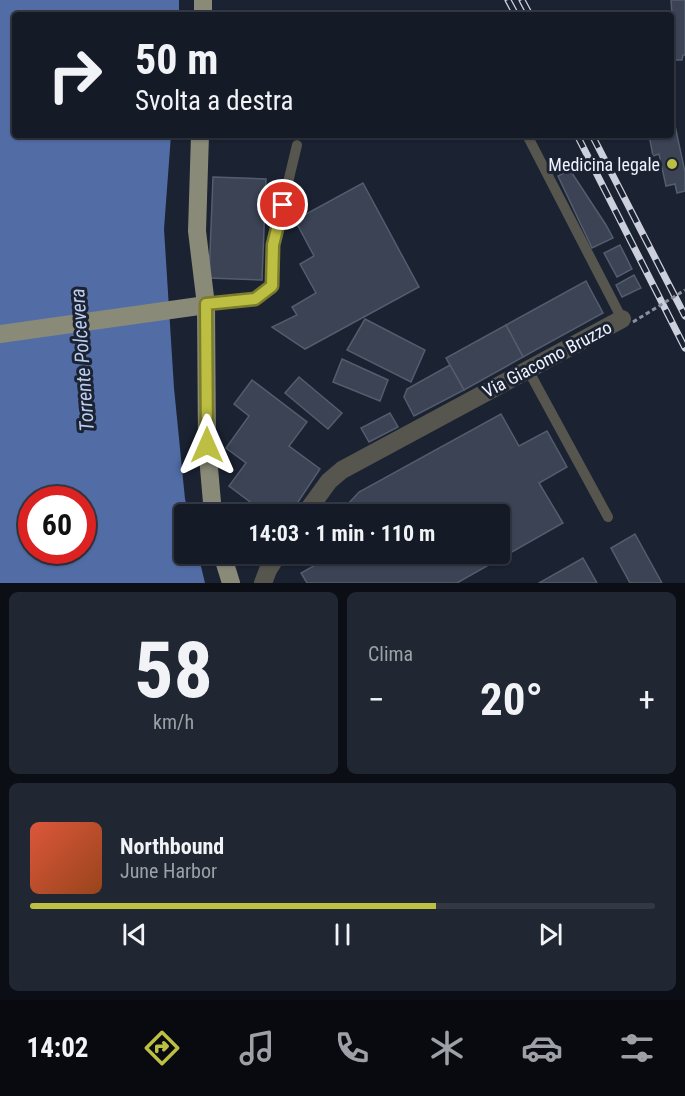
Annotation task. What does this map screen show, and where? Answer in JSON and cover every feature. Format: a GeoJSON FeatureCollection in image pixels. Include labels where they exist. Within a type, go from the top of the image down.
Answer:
{"type":"FeatureCollection","features":[{"type":"Feature","properties":{"kind":"main road"},"geometry":{"type":"LineString","coordinates":[[200,138],[197,231],[206,304],[207,445],[212,504]]}},
{"type":"Feature","properties":{"kind":"main road"},"geometry":{"type":"LineString","coordinates":[[0,334],[206,304]]}},
{"type":"Feature","properties":{"kind":"main road"},"geometry":{"type":"LineString","coordinates":[[225,564],[231,583]]}},
{"type":"Feature","properties":{"kind":"street","name":"Via Giacomo Bruzzo"},"geometry":{"type":"LineString","coordinates":[[312,504],[328,481],[342,470],[527,368],[628,320]]}},
{"type":"Feature","properties":{"kind":"street"},"geometry":{"type":"LineString","coordinates":[[263,583],[272,564]]}},
{"type":"Feature","properties":{"kind":"lane","name":"Via Giacomo Bruzzo"},"geometry":{"type":"LineString","coordinates":[[529,138],[628,320]]}},
{"type":"Feature","properties":{"kind":"lane"},"geometry":{"type":"LineString","coordinates":[[206,304],[255,299],[272,286],[273,245],[297,145]]}},
{"type":"Feature","properties":{"kind":"lane"},"geometry":{"type":"LineString","coordinates":[[527,368],[608,517]]}},
{"type":"Feature","properties":{"kind":"path"},"geometry":{"type":"LineString","coordinates":[[628,320],[685,290]]}},
{"type":"Feature","properties":{"kind":"water","name":"Torrente Polcevera"},"geometry":{"type":"Polygon","coordinates":[[[0,0],[179,0],[179,12],[12,12],[12,138],[171,138],[164,229],[174,388],[186,504],[174,504],[174,564],[200,564],[205,583],[0,583],[0,0]]]}},
{"type":"Feature","properties":{"kind":"building"},"geometry":{"type":"Polygon","coordinates":[[[671,0],[685,0],[685,55],[682,60],[674,60],[674,12],[672,12],[671,0]]]}},
{"type":"Feature","properties":{"kind":"building","name":"Medicina legale"},"geometry":{"type":"Polygon","coordinates":[[[674,121],[685,172],[685,191],[677,193],[675,184],[666,186],[659,154],[653,156],[650,138],[674,138],[674,121]]]}},
{"type":"Feature","properties":{"kind":"building"},"geometry":{"type":"Polygon","coordinates":[[[570,170],[613,238],[592,248],[558,176],[570,170]]]}},
{"type":"Feature","properties":{"kind":"building"},"geometry":{"type":"Polygon","coordinates":[[[213,177],[266,179],[262,280],[209,278],[213,177]]]}},
{"type":"Feature","properties":{"kind":"building"},"geometry":{"type":"Polygon","coordinates":[[[363,183],[419,287],[305,349],[272,327],[297,315],[292,307],[316,293],[300,264],[314,256],[295,220],[363,183]]]}},
{"type":"Feature","properties":{"kind":"building"},"geometry":{"type":"Polygon","coordinates":[[[620,245],[632,269],[617,277],[604,253],[620,245]]]}},
{"type":"Feature","properties":{"kind":"building"},"geometry":{"type":"Polygon","coordinates":[[[634,275],[641,288],[622,297],[616,285],[634,275]]]}},
{"type":"Feature","properties":{"kind":"building"},"geometry":{"type":"Polygon","coordinates":[[[586,281],[603,313],[523,357],[506,325],[586,281]]]}},
{"type":"Feature","properties":{"kind":"building"},"geometry":{"type":"Polygon","coordinates":[[[365,319],[425,350],[411,382],[347,350],[365,319]]]}},
{"type":"Feature","properties":{"kind":"building"},"geometry":{"type":"Polygon","coordinates":[[[506,325],[523,357],[464,390],[446,358],[506,325]]]}},
{"type":"Feature","properties":{"kind":"building"},"geometry":{"type":"Polygon","coordinates":[[[342,359],[388,380],[380,401],[333,382],[342,359]]]}},
{"type":"Feature","properties":{"kind":"building"},"geometry":{"type":"Polygon","coordinates":[[[450,365],[464,390],[414,416],[404,397],[407,389],[450,365]]]}},
{"type":"Feature","properties":{"kind":"building"},"geometry":{"type":"Polygon","coordinates":[[[299,377],[342,413],[328,429],[285,393],[299,377]]]}},
{"type":"Feature","properties":{"kind":"building"},"geometry":{"type":"Polygon","coordinates":[[[252,380],[307,422],[289,446],[320,469],[297,504],[253,504],[229,486],[246,463],[226,448],[249,416],[234,404],[252,380]]]}},
{"type":"Feature","properties":{"kind":"building"},"geometry":{"type":"Polygon","coordinates":[[[390,413],[398,427],[369,442],[361,428],[390,413]]]}},
{"type":"Feature","properties":{"kind":"building"},"geometry":{"type":"Polygon","coordinates":[[[501,414],[519,446],[547,431],[567,467],[539,483],[563,523],[510,553],[510,504],[348,504],[359,492],[501,414]]]}},
{"type":"Feature","properties":{"kind":"building"},"geometry":{"type":"Polygon","coordinates":[[[635,534],[662,583],[630,583],[611,548],[635,534]]]}},
{"type":"Feature","properties":{"kind":"building"},"geometry":{"type":"Polygon","coordinates":[[[583,558],[597,583],[539,583],[583,558]]]}},
{"type":"Feature","properties":{"kind":"building"},"geometry":{"type":"Polygon","coordinates":[[[317,564],[491,564],[457,583],[307,583],[301,573],[317,564]]]}},
{"type":"Feature","properties":{"kind":"railway"},"geometry":{"type":"LineString","coordinates":[[508,0],[514,12]]}},
{"type":"Feature","properties":{"kind":"railway"},"geometry":{"type":"LineString","coordinates":[[522,0],[528,12]]}},
{"type":"Feature","properties":{"kind":"railway"},"geometry":{"type":"LineString","coordinates":[[579,138],[685,348]]}},
{"type":"Feature","properties":{"kind":"railway"},"geometry":{"type":"LineString","coordinates":[[594,138],[685,316]]}},
{"type":"Feature","properties":{"kind":"place","name":"Medicina legale"},"geometry":{"type":"Point","coordinates":[672,164]}},
{"type":"Feature","properties":{"kind":"route"},"geometry":{"type":"LineString","coordinates":[[207,445],[206,304],[255,299],[272,286],[273,245],[283,205]]}}]}
